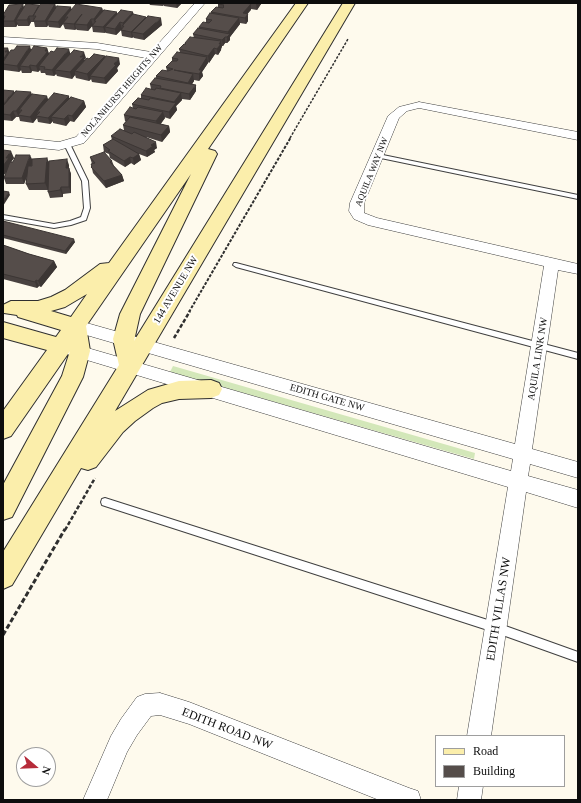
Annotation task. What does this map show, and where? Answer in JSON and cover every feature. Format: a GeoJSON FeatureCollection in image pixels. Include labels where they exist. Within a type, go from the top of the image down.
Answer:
{"type":"FeatureCollection","features":[{"type":"Feature","properties":{"kind":"main road"},"geometry":{"type":"LineString","coordinates":[[3,429],[70,349],[78,335],[76,326],[302,3]]}},
{"type":"Feature","properties":{"kind":"main road"},"geometry":{"type":"LineString","coordinates":[[323,46],[341,3]]}},
{"type":"Feature","properties":{"kind":"main road","name":"144 AVENUE NW"},"geometry":{"type":"LineString","coordinates":[[9,566],[349,3]]}},
{"type":"Feature","properties":{"kind":"main road"},"geometry":{"type":"LineString","coordinates":[[130,366],[123,339],[130,314],[242,88]]}},
{"type":"Feature","properties":{"kind":"main road"},"geometry":{"type":"LineString","coordinates":[[7,307],[38,308],[58,302],[91,282],[129,250]]}},
{"type":"Feature","properties":{"kind":"main road"},"geometry":{"type":"LineString","coordinates":[[7,307],[76,326]]}},
{"type":"Feature","properties":{"kind":"main road"},"geometry":{"type":"LineString","coordinates":[[3,330],[70,349],[77,363],[66,389],[3,509]]}},
{"type":"Feature","properties":{"kind":"main road"},"geometry":{"type":"LineString","coordinates":[[9,566],[100,443],[127,414],[145,402],[169,392],[190,389],[211,389]]}},
{"type":"Feature","properties":{"kind":"street","name":"NOLANHURST HEIGHTS NW"},"geometry":{"type":"LineString","coordinates":[[3,140],[59,146],[80,140],[200,3]]}},
{"type":"Feature","properties":{"kind":"street"},"geometry":{"type":"LineString","coordinates":[[3,40],[97,46],[152,56]]}},
{"type":"Feature","properties":{"kind":"street","name":"AQUILA WAY NW"},"geometry":{"type":"LineString","coordinates":[[578,136],[419,105],[403,109],[397,112],[394,116],[357,203],[356,211],[359,216],[373,222],[578,269]]}},
{"type":"Feature","properties":{"kind":"street","name":"AQUILA LINK NW"},"geometry":{"type":"LineString","coordinates":[[519,482],[552,263]]}},
{"type":"Feature","properties":{"kind":"street","name":"EDITH GATE NW"},"geometry":{"type":"LineString","coordinates":[[76,326],[578,470]]}},
{"type":"Feature","properties":{"kind":"street"},"geometry":{"type":"LineString","coordinates":[[70,349],[211,389],[578,499]]}},
{"type":"Feature","properties":{"kind":"street","name":"EDITH VILLAS NW"},"geometry":{"type":"LineString","coordinates":[[479,735],[519,482]]}},
{"type":"Feature","properties":{"kind":"street","name":"EDITH ROAD NW"},"geometry":{"type":"LineString","coordinates":[[94,800],[119,744],[129,727],[145,706],[160,704],[409,800]]}},
{"type":"Feature","properties":{"kind":"street"},"geometry":{"type":"LineString","coordinates":[[469,800],[471,787]]}},
{"type":"Feature","properties":{"kind":"lane"},"geometry":{"type":"LineString","coordinates":[[3,217],[54,226],[71,223],[84,218],[87,208],[85,181],[68,144]]}},
{"type":"Feature","properties":{"kind":"lane"},"geometry":{"type":"LineString","coordinates":[[378,156],[578,197]]}},
{"type":"Feature","properties":{"kind":"lane"},"geometry":{"type":"LineString","coordinates":[[236,265],[578,356]]}},
{"type":"Feature","properties":{"kind":"lane"},"geometry":{"type":"LineString","coordinates":[[105,502],[497,628],[578,657]]}},
{"type":"Feature","properties":{"kind":"path"},"geometry":{"type":"LineString","coordinates":[[3,635],[96,475]]}},
{"type":"Feature","properties":{"kind":"green space"},"geometry":{"type":"Polygon","coordinates":[[[173,366],[475,453],[474,459],[170,372],[173,366]]]}},
{"type":"Feature","properties":{"kind":"building"},"geometry":{"type":"Polygon","coordinates":[[[41,3],[55,4],[45,21],[33,21],[36,16],[33,16],[41,3]]]}},
{"type":"Feature","properties":{"kind":"building"},"geometry":{"type":"Polygon","coordinates":[[[23,4],[14,21],[3,21],[5,16],[3,15],[9,5],[23,4]]]}},
{"type":"Feature","properties":{"kind":"building"},"geometry":{"type":"Polygon","coordinates":[[[26,4],[39,5],[33,16],[29,16],[27,20],[16,20],[26,4]]]}},
{"type":"Feature","properties":{"kind":"building"},"geometry":{"type":"Polygon","coordinates":[[[76,4],[102,8],[94,19],[91,19],[87,25],[75,24],[82,14],[74,24],[63,23],[68,17],[65,17],[76,4]]]}},
{"type":"Feature","properties":{"kind":"building"},"geometry":{"type":"Polygon","coordinates":[[[218,4],[251,4],[243,13],[248,14],[245,18],[211,12],[216,7],[224,7],[224,5],[218,4]]]}},
{"type":"Feature","properties":{"kind":"building"},"geometry":{"type":"Polygon","coordinates":[[[57,6],[71,7],[58,22],[47,21],[57,6]]]}},
{"type":"Feature","properties":{"kind":"building"},"geometry":{"type":"Polygon","coordinates":[[[104,10],[117,12],[103,27],[92,26],[96,21],[94,21],[104,10]]]}},
{"type":"Feature","properties":{"kind":"building"},"geometry":{"type":"Polygon","coordinates":[[[121,10],[133,12],[123,23],[120,22],[115,29],[105,27],[121,10]]]}},
{"type":"Feature","properties":{"kind":"building"},"geometry":{"type":"Polygon","coordinates":[[[210,13],[239,18],[228,32],[199,27],[203,22],[209,23],[212,20],[206,19],[210,13]]]}},
{"type":"Feature","properties":{"kind":"building"},"geometry":{"type":"Polygon","coordinates":[[[133,14],[146,17],[131,32],[121,30],[124,26],[122,26],[133,14]]]}},
{"type":"Feature","properties":{"kind":"building"},"geometry":{"type":"Polygon","coordinates":[[[148,16],[161,18],[143,34],[132,32],[148,16]]]}},
{"type":"Feature","properties":{"kind":"building"},"geometry":{"type":"Polygon","coordinates":[[[198,28],[230,34],[222,40],[193,34],[198,28]]]}},
{"type":"Feature","properties":{"kind":"building"},"geometry":{"type":"Polygon","coordinates":[[[190,37],[221,41],[219,44],[221,44],[217,49],[214,48],[208,56],[179,49],[186,44],[185,43],[190,37]]]}},
{"type":"Feature","properties":{"kind":"building"},"geometry":{"type":"Polygon","coordinates":[[[17,46],[30,46],[17,66],[3,64],[11,50],[14,50],[17,46]]]}},
{"type":"Feature","properties":{"kind":"building"},"geometry":{"type":"Polygon","coordinates":[[[34,46],[47,48],[45,51],[48,51],[36,66],[20,66],[34,46]]]}},
{"type":"Feature","properties":{"kind":"building"},"geometry":{"type":"Polygon","coordinates":[[[3,48],[8,48],[5,52],[8,52],[3,60],[3,48]]]}},
{"type":"Feature","properties":{"kind":"building"},"geometry":{"type":"Polygon","coordinates":[[[57,48],[69,49],[52,70],[44,69],[45,67],[39,66],[51,51],[54,52],[57,48]]]}},
{"type":"Feature","properties":{"kind":"building"},"geometry":{"type":"Polygon","coordinates":[[[74,50],[84,52],[80,57],[84,57],[70,72],[55,70],[74,50]]]}},
{"type":"Feature","properties":{"kind":"building"},"geometry":{"type":"Polygon","coordinates":[[[177,52],[207,57],[199,70],[202,70],[199,74],[174,70],[193,74],[188,83],[156,76],[162,70],[168,71],[173,69],[166,67],[172,61],[177,61],[178,59],[172,58],[177,52]]]}},
{"type":"Feature","properties":{"kind":"building"},"geometry":{"type":"Polygon","coordinates":[[[94,54],[105,56],[87,74],[75,71],[87,58],[89,59],[94,54]]]}},
{"type":"Feature","properties":{"kind":"building"},"geometry":{"type":"Polygon","coordinates":[[[106,56],[119,58],[114,64],[116,65],[104,78],[90,76],[106,56]]]}},
{"type":"Feature","properties":{"kind":"building"},"geometry":{"type":"Polygon","coordinates":[[[155,78],[196,85],[189,94],[160,88],[161,86],[150,84],[155,78]]]}},
{"type":"Feature","properties":{"kind":"building"},"geometry":{"type":"Polygon","coordinates":[[[146,88],[155,90],[156,88],[181,93],[174,102],[141,95],[146,88]]]}},
{"type":"Feature","properties":{"kind":"building"},"geometry":{"type":"Polygon","coordinates":[[[3,90],[14,91],[3,104],[3,90]]]}},
{"type":"Feature","properties":{"kind":"building"},"geometry":{"type":"Polygon","coordinates":[[[16,91],[31,92],[16,111],[13,111],[10,115],[3,114],[3,106],[16,91]]]}},
{"type":"Feature","properties":{"kind":"building"},"geometry":{"type":"Polygon","coordinates":[[[54,93],[69,96],[48,118],[36,116],[40,112],[37,112],[54,93]]]}},
{"type":"Feature","properties":{"kind":"building"},"geometry":{"type":"Polygon","coordinates":[[[32,94],[47,96],[30,117],[18,115],[22,110],[19,110],[32,94]]]}},
{"type":"Feature","properties":{"kind":"building"},"geometry":{"type":"Polygon","coordinates":[[[71,97],[84,101],[72,116],[68,115],[64,119],[51,117],[71,97]]]}},
{"type":"Feature","properties":{"kind":"building"},"geometry":{"type":"Polygon","coordinates":[[[138,98],[149,100],[150,98],[176,103],[169,112],[132,104],[138,98]]]}},
{"type":"Feature","properties":{"kind":"building"},"geometry":{"type":"Polygon","coordinates":[[[130,107],[163,112],[156,121],[124,115],[130,107]]]}},
{"type":"Feature","properties":{"kind":"building"},"geometry":{"type":"Polygon","coordinates":[[[130,117],[169,126],[161,135],[123,125],[130,117]]]}},
{"type":"Feature","properties":{"kind":"building"},"geometry":{"type":"Polygon","coordinates":[[[120,129],[132,134],[134,132],[156,142],[146,151],[111,136],[120,129]]]}},
{"type":"Feature","properties":{"kind":"building"},"geometry":{"type":"Polygon","coordinates":[[[113,139],[139,154],[124,161],[108,151],[110,150],[103,145],[113,139]]]}},
{"type":"Feature","properties":{"kind":"building"},"geometry":{"type":"Polygon","coordinates":[[[3,150],[11,151],[6,158],[9,158],[3,166],[3,150]]]}},
{"type":"Feature","properties":{"kind":"building"},"geometry":{"type":"Polygon","coordinates":[[[104,152],[112,161],[110,162],[122,175],[104,181],[91,167],[91,164],[95,163],[90,157],[104,152]]]}},
{"type":"Feature","properties":{"kind":"building"},"geometry":{"type":"Polygon","coordinates":[[[16,155],[30,155],[22,178],[4,178],[10,162],[13,162],[16,155]]]}},
{"type":"Feature","properties":{"kind":"building"},"geometry":{"type":"Polygon","coordinates":[[[47,158],[45,183],[26,184],[28,166],[32,166],[32,159],[47,158]]]}},
{"type":"Feature","properties":{"kind":"building"},"geometry":{"type":"Polygon","coordinates":[[[67,159],[66,168],[69,168],[69,187],[61,187],[60,190],[48,192],[49,161],[67,159]]]}},
{"type":"Feature","properties":{"kind":"building"},"geometry":{"type":"Polygon","coordinates":[[[3,191],[9,192],[3,201],[3,191]]]}},
{"type":"Feature","properties":{"kind":"building"},"geometry":{"type":"Polygon","coordinates":[[[3,221],[74,239],[65,251],[3,235],[3,221]]]}},
{"type":"Feature","properties":{"kind":"building"},"geometry":{"type":"Polygon","coordinates":[[[3,245],[54,261],[38,281],[36,280],[35,282],[3,274],[3,245]]]}}]}
